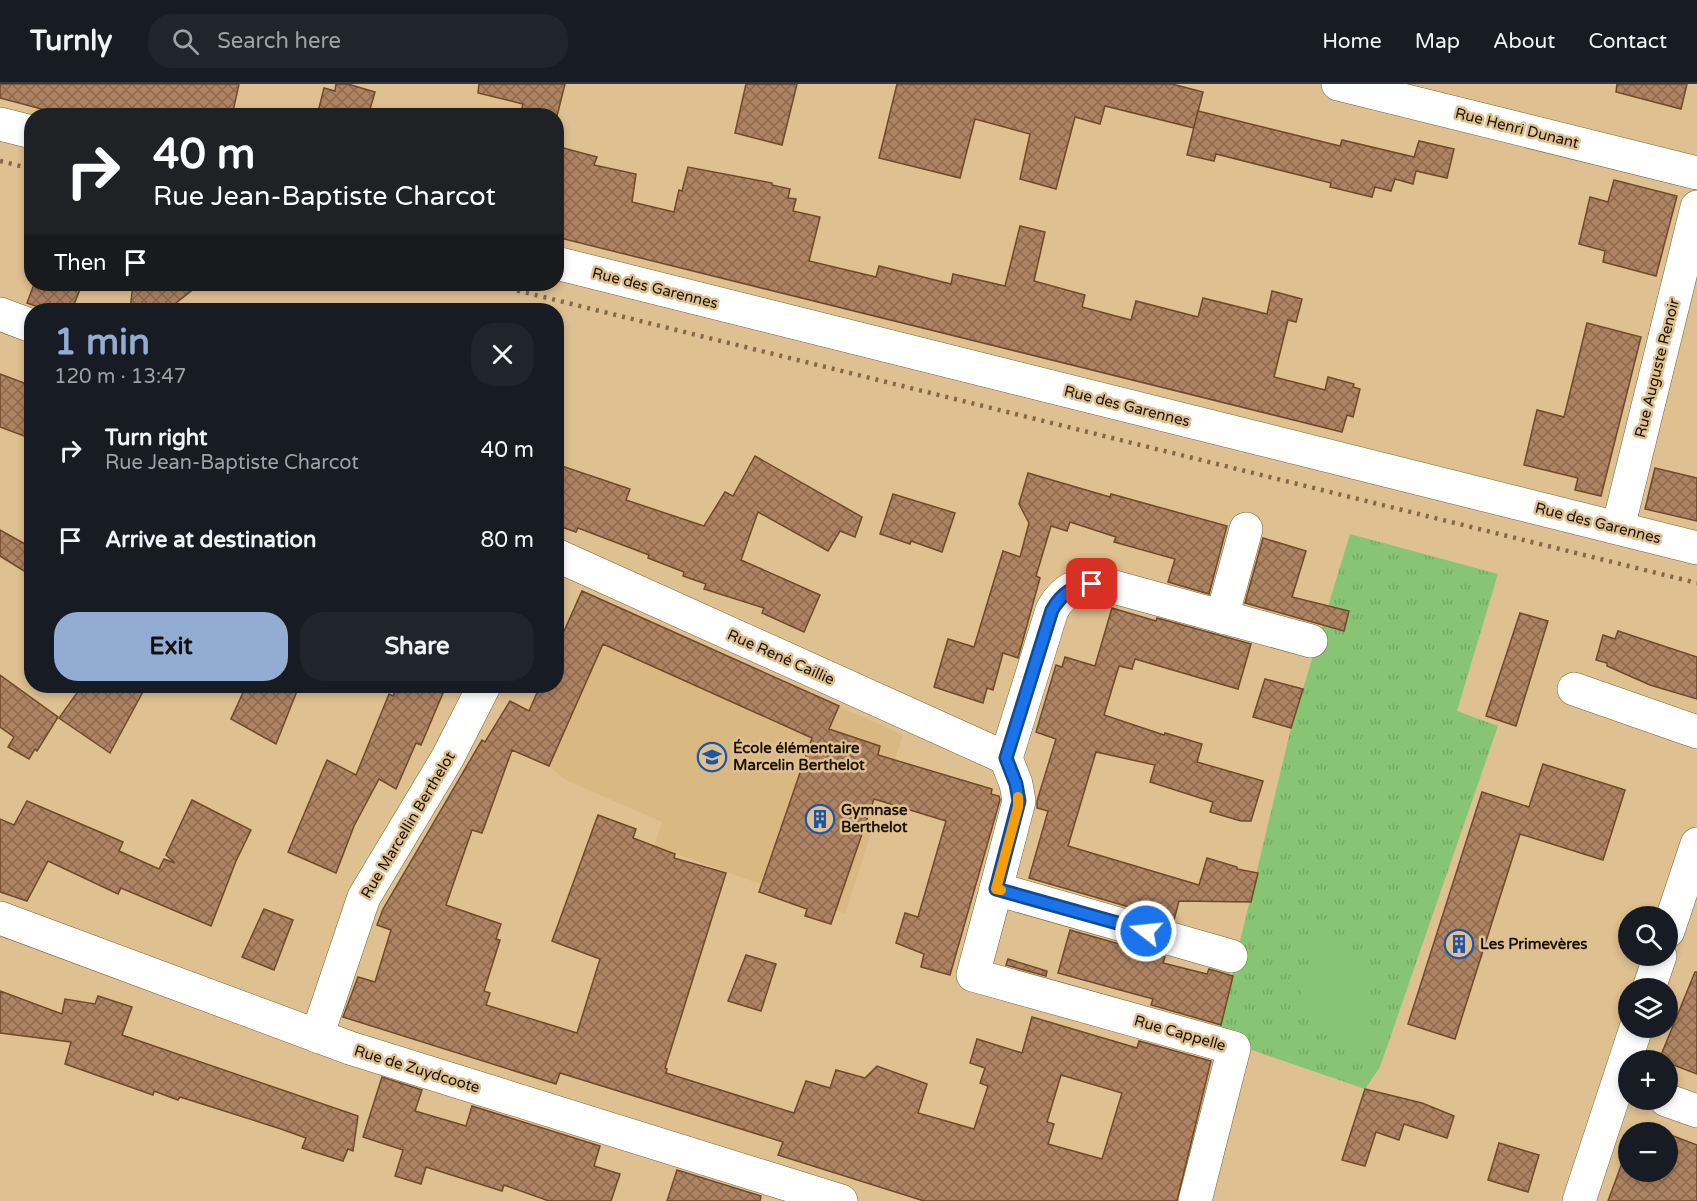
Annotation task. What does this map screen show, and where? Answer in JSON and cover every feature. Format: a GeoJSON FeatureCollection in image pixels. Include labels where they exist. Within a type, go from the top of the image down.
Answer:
{"type":"FeatureCollection","features":[{"type":"Feature","properties":{"kind":"street","name":"Rue Henri Dunant"},"geometry":{"type":"LineString","coordinates":[[1338,84],[1697,173]]}},
{"type":"Feature","properties":{"kind":"street"},"geometry":{"type":"LineString","coordinates":[[0,124],[24,130]]}},
{"type":"Feature","properties":{"kind":"street","name":"Rue Auguste Renoir"},"geometry":{"type":"LineString","coordinates":[[1618,528],[1697,207]]}},
{"type":"Feature","properties":{"kind":"street","name":"Rue des Garennes"},"geometry":{"type":"LineString","coordinates":[[564,265],[1697,548]]}},
{"type":"Feature","properties":{"kind":"street"},"geometry":{"type":"LineString","coordinates":[[0,314],[24,323]]}},
{"type":"Feature","properties":{"kind":"street"},"geometry":{"type":"LineString","coordinates":[[1222,616],[1246,529]]}},
{"type":"Feature","properties":{"kind":"street","name":"Rue René Caillie"},"geometry":{"type":"LineString","coordinates":[[564,559],[1006,758]]}},
{"type":"Feature","properties":{"kind":"street"},"geometry":{"type":"LineString","coordinates":[[1231,956],[996,889],[1019,801],[1016,784],[1006,758],[1052,610],[1060,597],[1084,584],[1101,584],[1311,641]]}},
{"type":"Feature","properties":{"kind":"street"},"geometry":{"type":"LineString","coordinates":[[1574,689],[1697,732]]}},
{"type":"Feature","properties":{"kind":"street","name":"Rue Marcellin Berthelot"},"geometry":{"type":"LineString","coordinates":[[317,1036],[364,897],[455,746],[481,693]]}},
{"type":"Feature","properties":{"kind":"street"},"geometry":{"type":"LineString","coordinates":[[1676,906],[1697,844]]}},
{"type":"Feature","properties":{"kind":"street","name":"Rue Cappelle"},"geometry":{"type":"LineString","coordinates":[[996,889],[973,975],[1234,1048],[1196,1201]]}},
{"type":"Feature","properties":{"kind":"street","name":"Rue de Zuydcoote"},"geometry":{"type":"LineString","coordinates":[[0,918],[223,999],[317,1036],[841,1201]]}},
{"type":"Feature","properties":{"kind":"street"},"geometry":{"type":"LineString","coordinates":[[1579,1201],[1618,1096]]}},
{"type":"Feature","properties":{"kind":"street"},"geometry":{"type":"LineString","coordinates":[[1678,1104],[1697,1111]]}},
{"type":"Feature","properties":{"kind":"shaded area","name":"École élémentaire Marcelin Berthelot"},"geometry":{"type":"Polygon","coordinates":[[[580,592],[619,608],[620,606],[626,611],[903,735],[845,914],[654,846],[662,822],[564,779],[549,766],[512,750],[537,693],[564,693],[564,653],[575,607],[573,606],[580,592]]]}},
{"type":"Feature","properties":{"kind":"green space"},"geometry":{"type":"Polygon","coordinates":[[[1350,534],[1498,574],[1457,711],[1498,726],[1380,1067],[1365,1089],[1217,1038],[1291,728],[1350,534]]]}},
{"type":"Feature","properties":{"kind":"green space"},"geometry":{"type":"Polygon","coordinates":[[[1308,922],[1325,928],[1368,972],[1359,992],[1372,1015],[1362,1042],[1336,1041],[1320,1031],[1297,983],[1310,965],[1308,922]]]}},
{"type":"Feature","properties":{"kind":"building"},"geometry":{"type":"Polygon","coordinates":[[[0,84],[239,84],[234,108],[38,108],[0,98],[0,84]]]}},
{"type":"Feature","properties":{"kind":"building"},"geometry":{"type":"Polygon","coordinates":[[[336,84],[348,84],[375,92],[370,108],[319,108],[324,88],[335,91],[336,84]]]}},
{"type":"Feature","properties":{"kind":"building"},"geometry":{"type":"Polygon","coordinates":[[[479,84],[565,84],[559,108],[522,108],[523,104],[478,93],[479,84]]]}},
{"type":"Feature","properties":{"kind":"building"},"geometry":{"type":"Polygon","coordinates":[[[746,84],[797,84],[782,145],[735,133],[746,84]]]}},
{"type":"Feature","properties":{"kind":"building"},"geometry":{"type":"Polygon","coordinates":[[[897,84],[1172,84],[1203,92],[1194,128],[1105,106],[1100,124],[1075,117],[1056,189],[1020,179],[1030,134],[975,119],[960,178],[879,158],[897,84]]]}},
{"type":"Feature","properties":{"kind":"building"},"geometry":{"type":"Polygon","coordinates":[[[1617,84],[1687,84],[1681,109],[1616,92],[1617,84]]]}},
{"type":"Feature","properties":{"kind":"building"},"geometry":{"type":"Polygon","coordinates":[[[1198,111],[1340,146],[1342,140],[1414,157],[1419,141],[1454,149],[1447,178],[1416,171],[1413,184],[1395,179],[1391,191],[1375,187],[1372,197],[1330,187],[1331,183],[1216,154],[1214,161],[1187,155],[1198,111]]]}},
{"type":"Feature","properties":{"kind":"building"},"geometry":{"type":"Polygon","coordinates":[[[564,148],[597,157],[594,165],[636,174],[632,202],[674,212],[688,167],[772,183],[772,185],[790,189],[788,198],[796,199],[793,211],[820,217],[809,261],[876,277],[879,266],[951,284],[953,274],[1005,286],[1020,226],[1045,232],[1034,281],[1085,295],[1082,307],[1131,320],[1136,301],[1198,317],[1203,298],[1267,314],[1272,291],[1302,299],[1296,322],[1288,320],[1274,377],[1325,390],[1328,377],[1354,384],[1353,387],[1360,389],[1353,417],[1347,415],[1342,432],[564,239],[564,148]]]}},
{"type":"Feature","properties":{"kind":"building"},"geometry":{"type":"Polygon","coordinates":[[[1614,180],[1677,196],[1656,276],[1603,262],[1605,251],[1579,244],[1590,197],[1608,202],[1614,180]]]}},
{"type":"Feature","properties":{"kind":"building"},"geometry":{"type":"Polygon","coordinates":[[[31,291],[79,291],[75,303],[27,303],[31,291]]]}},
{"type":"Feature","properties":{"kind":"building"},"geometry":{"type":"Polygon","coordinates":[[[132,291],[191,291],[176,303],[131,303],[132,291]]]}},
{"type":"Feature","properties":{"kind":"building"},"geometry":{"type":"Polygon","coordinates":[[[1587,323],[1641,337],[1601,496],[1575,490],[1578,478],[1524,465],[1537,410],[1564,417],[1587,323]]]}},
{"type":"Feature","properties":{"kind":"building"},"geometry":{"type":"Polygon","coordinates":[[[0,374],[24,383],[24,436],[0,427],[0,374]]]}},
{"type":"Feature","properties":{"kind":"building"},"geometry":{"type":"Polygon","coordinates":[[[755,456],[862,517],[855,537],[840,531],[828,551],[758,512],[741,560],[820,595],[804,632],[762,613],[764,608],[704,589],[706,584],[683,576],[684,572],[648,558],[649,555],[578,528],[576,532],[564,528],[564,467],[630,489],[626,500],[704,526],[725,492],[733,496],[755,456]]]}},
{"type":"Feature","properties":{"kind":"building"},"geometry":{"type":"Polygon","coordinates":[[[1655,468],[1697,478],[1697,521],[1645,509],[1655,468]]]}},
{"type":"Feature","properties":{"kind":"building"},"geometry":{"type":"Polygon","coordinates":[[[1028,473],[1110,497],[1111,494],[1227,526],[1209,594],[1168,582],[1175,559],[1114,542],[1116,537],[1070,522],[1067,531],[1051,526],[1036,576],[1040,578],[1018,658],[1003,653],[993,690],[987,688],[983,703],[934,687],[948,639],[974,647],[1003,551],[1020,557],[1029,523],[1019,504],[1028,473]]]}},
{"type":"Feature","properties":{"kind":"building"},"geometry":{"type":"Polygon","coordinates":[[[893,494],[955,513],[942,552],[911,541],[910,544],[880,534],[893,494]]]}},
{"type":"Feature","properties":{"kind":"building"},"geometry":{"type":"Polygon","coordinates":[[[0,530],[24,544],[24,571],[0,556],[0,530]]]}},
{"type":"Feature","properties":{"kind":"building"},"geometry":{"type":"Polygon","coordinates":[[[1263,538],[1306,551],[1292,597],[1349,611],[1344,631],[1245,603],[1263,538]]]}},
{"type":"Feature","properties":{"kind":"building"},"geometry":{"type":"Polygon","coordinates":[[[582,591],[839,706],[829,729],[880,746],[878,755],[992,789],[991,794],[999,796],[1000,800],[950,975],[921,967],[924,954],[896,943],[905,913],[918,917],[946,821],[874,799],[831,924],[805,916],[807,909],[759,892],[812,738],[603,644],[549,766],[512,750],[482,833],[472,830],[446,905],[501,924],[496,939],[500,940],[484,991],[490,993],[486,1005],[577,1033],[600,959],[552,941],[598,815],[636,829],[633,838],[675,854],[674,858],[726,873],[665,1068],[666,1073],[794,1113],[806,1081],[830,1088],[836,1070],[865,1078],[877,1066],[927,1084],[918,1113],[974,1129],[988,1086],[980,1083],[985,1068],[970,1063],[977,1039],[1022,1053],[1032,1017],[1137,1048],[1139,1041],[1211,1061],[1177,1201],[924,1201],[778,1155],[783,1142],[560,1073],[556,1084],[343,1017],[358,977],[375,982],[391,930],[377,925],[383,909],[482,740],[485,742],[510,701],[529,711],[537,693],[564,693],[564,631],[582,591]],[[1061,1075],[1047,1122],[1054,1124],[1048,1144],[1102,1159],[1122,1093],[1061,1075]]]}},
{"type":"Feature","properties":{"kind":"building"},"geometry":{"type":"Polygon","coordinates":[[[1112,608],[1251,644],[1238,689],[1135,659],[1132,669],[1119,666],[1104,715],[1164,735],[1165,733],[1202,744],[1197,762],[1263,781],[1251,821],[1241,821],[1210,812],[1213,802],[1150,782],[1155,765],[1096,752],[1068,846],[1199,885],[1207,858],[1237,867],[1237,869],[1258,873],[1251,902],[1179,901],[1174,920],[1029,878],[1048,811],[1037,808],[1037,801],[1056,739],[1036,732],[1056,665],[1062,667],[1065,657],[1095,666],[1112,608]]]}},
{"type":"Feature","properties":{"kind":"building"},"geometry":{"type":"Polygon","coordinates":[[[1520,613],[1548,621],[1516,726],[1486,716],[1520,613]]]}},
{"type":"Feature","properties":{"kind":"building"},"geometry":{"type":"Polygon","coordinates":[[[1618,631],[1697,657],[1697,699],[1650,685],[1607,666],[1607,663],[1596,660],[1603,635],[1615,639],[1618,631]]]}},
{"type":"Feature","properties":{"kind":"building"},"geometry":{"type":"Polygon","coordinates":[[[0,675],[58,717],[37,751],[35,749],[29,759],[8,747],[14,737],[0,727],[0,675]]]}},
{"type":"Feature","properties":{"kind":"building"},"geometry":{"type":"Polygon","coordinates":[[[1265,679],[1303,689],[1291,728],[1253,717],[1265,679]]]}},
{"type":"Feature","properties":{"kind":"building"},"geometry":{"type":"Polygon","coordinates":[[[77,693],[142,693],[110,753],[59,718],[77,693]]]}},
{"type":"Feature","properties":{"kind":"building"},"geometry":{"type":"Polygon","coordinates":[[[243,693],[296,693],[276,744],[231,719],[243,693]]]}},
{"type":"Feature","properties":{"kind":"building"},"geometry":{"type":"Polygon","coordinates":[[[394,693],[443,693],[421,745],[416,743],[396,789],[379,779],[354,826],[336,873],[288,852],[327,760],[356,775],[389,694],[393,696],[394,693]]]}},
{"type":"Feature","properties":{"kind":"building","name":"Les Primevères"},"geometry":{"type":"Polygon","coordinates":[[[1543,764],[1625,790],[1603,860],[1520,834],[1455,1039],[1408,1024],[1482,792],[1529,807],[1543,764]]]}},
{"type":"Feature","properties":{"kind":"building"},"geometry":{"type":"Polygon","coordinates":[[[192,800],[251,830],[236,861],[211,926],[121,888],[118,894],[48,861],[27,901],[0,892],[0,819],[14,825],[27,801],[123,842],[119,851],[159,869],[164,859],[175,863],[166,855],[192,800]]]}},
{"type":"Feature","properties":{"kind":"building"},"geometry":{"type":"Polygon","coordinates":[[[264,909],[293,920],[274,970],[242,957],[264,909]]]}},
{"type":"Feature","properties":{"kind":"building"},"geometry":{"type":"Polygon","coordinates":[[[1070,930],[1165,957],[1163,963],[1207,974],[1209,969],[1233,976],[1221,1025],[1151,1005],[1153,999],[1058,973],[1070,930]]]}},
{"type":"Feature","properties":{"kind":"building"},"geometry":{"type":"Polygon","coordinates":[[[746,955],[776,964],[761,1011],[728,1001],[746,955]]]}},
{"type":"Feature","properties":{"kind":"building"},"geometry":{"type":"Polygon","coordinates":[[[1008,959],[1047,971],[1046,976],[1006,965],[1008,959]]]}},
{"type":"Feature","properties":{"kind":"building"},"geometry":{"type":"Polygon","coordinates":[[[1695,972],[1697,972],[1697,1074],[1678,1067],[1678,1050],[1663,1050],[1668,1038],[1678,1038],[1678,1014],[1695,972]]]}},
{"type":"Feature","properties":{"kind":"building"},"geometry":{"type":"Polygon","coordinates":[[[0,991],[62,1014],[65,999],[95,1004],[98,996],[132,1007],[122,1035],[358,1116],[353,1151],[348,1149],[343,1161],[302,1148],[306,1138],[281,1129],[180,1097],[178,1100],[154,1091],[153,1095],[65,1064],[71,1042],[0,1033],[0,991]]]}},
{"type":"Feature","properties":{"kind":"building"},"geometry":{"type":"Polygon","coordinates":[[[382,1077],[422,1090],[415,1111],[466,1126],[472,1106],[600,1146],[594,1166],[620,1174],[611,1201],[549,1201],[504,1185],[502,1191],[426,1167],[421,1184],[395,1176],[403,1150],[363,1137],[382,1077]]]}},
{"type":"Feature","properties":{"kind":"building"},"geometry":{"type":"Polygon","coordinates":[[[1365,1089],[1422,1103],[1454,1116],[1447,1138],[1404,1124],[1399,1140],[1376,1132],[1365,1166],[1342,1160],[1365,1089]]]}},
{"type":"Feature","properties":{"kind":"building"},"geometry":{"type":"Polygon","coordinates":[[[1678,1138],[1697,1145],[1697,1201],[1608,1201],[1618,1174],[1618,1182],[1678,1182],[1678,1138]]]}},
{"type":"Feature","properties":{"kind":"building"},"geometry":{"type":"Polygon","coordinates":[[[1499,1143],[1539,1155],[1528,1192],[1488,1180],[1499,1143]]]}},
{"type":"Feature","properties":{"kind":"building"},"geometry":{"type":"Polygon","coordinates":[[[677,1170],[761,1196],[760,1201],[667,1201],[677,1170]]]}},
{"type":"Feature","properties":{"kind":"railway"},"geometry":{"type":"LineString","coordinates":[[0,161],[24,167]]}},
{"type":"Feature","properties":{"kind":"railway"},"geometry":{"type":"LineString","coordinates":[[519,291],[1697,583]]}},
{"type":"Feature","properties":{"kind":"slow traffic"},"geometry":{"type":"LineString","coordinates":[[1001,890],[996,889],[1018,807],[1018,797]]}},
{"type":"Feature","properties":{"kind":"place","name":"École élémentaire Marcelin Berthelot"},"geometry":{"type":"Point","coordinates":[712,757]}},
{"type":"Feature","properties":{"kind":"place","name":"Gymnase Berthelot"},"geometry":{"type":"Point","coordinates":[820,819]}},
{"type":"Feature","properties":{"kind":"place","name":"Les Primevères"},"geometry":{"type":"Point","coordinates":[1459,944]}},
{"type":"Feature","properties":{"kind":"route"},"geometry":{"type":"LineString","coordinates":[[1092,584],[1077,586],[1064,593],[1052,610],[1006,758],[1016,784],[1019,801],[996,889],[1146,931]]}}]}
